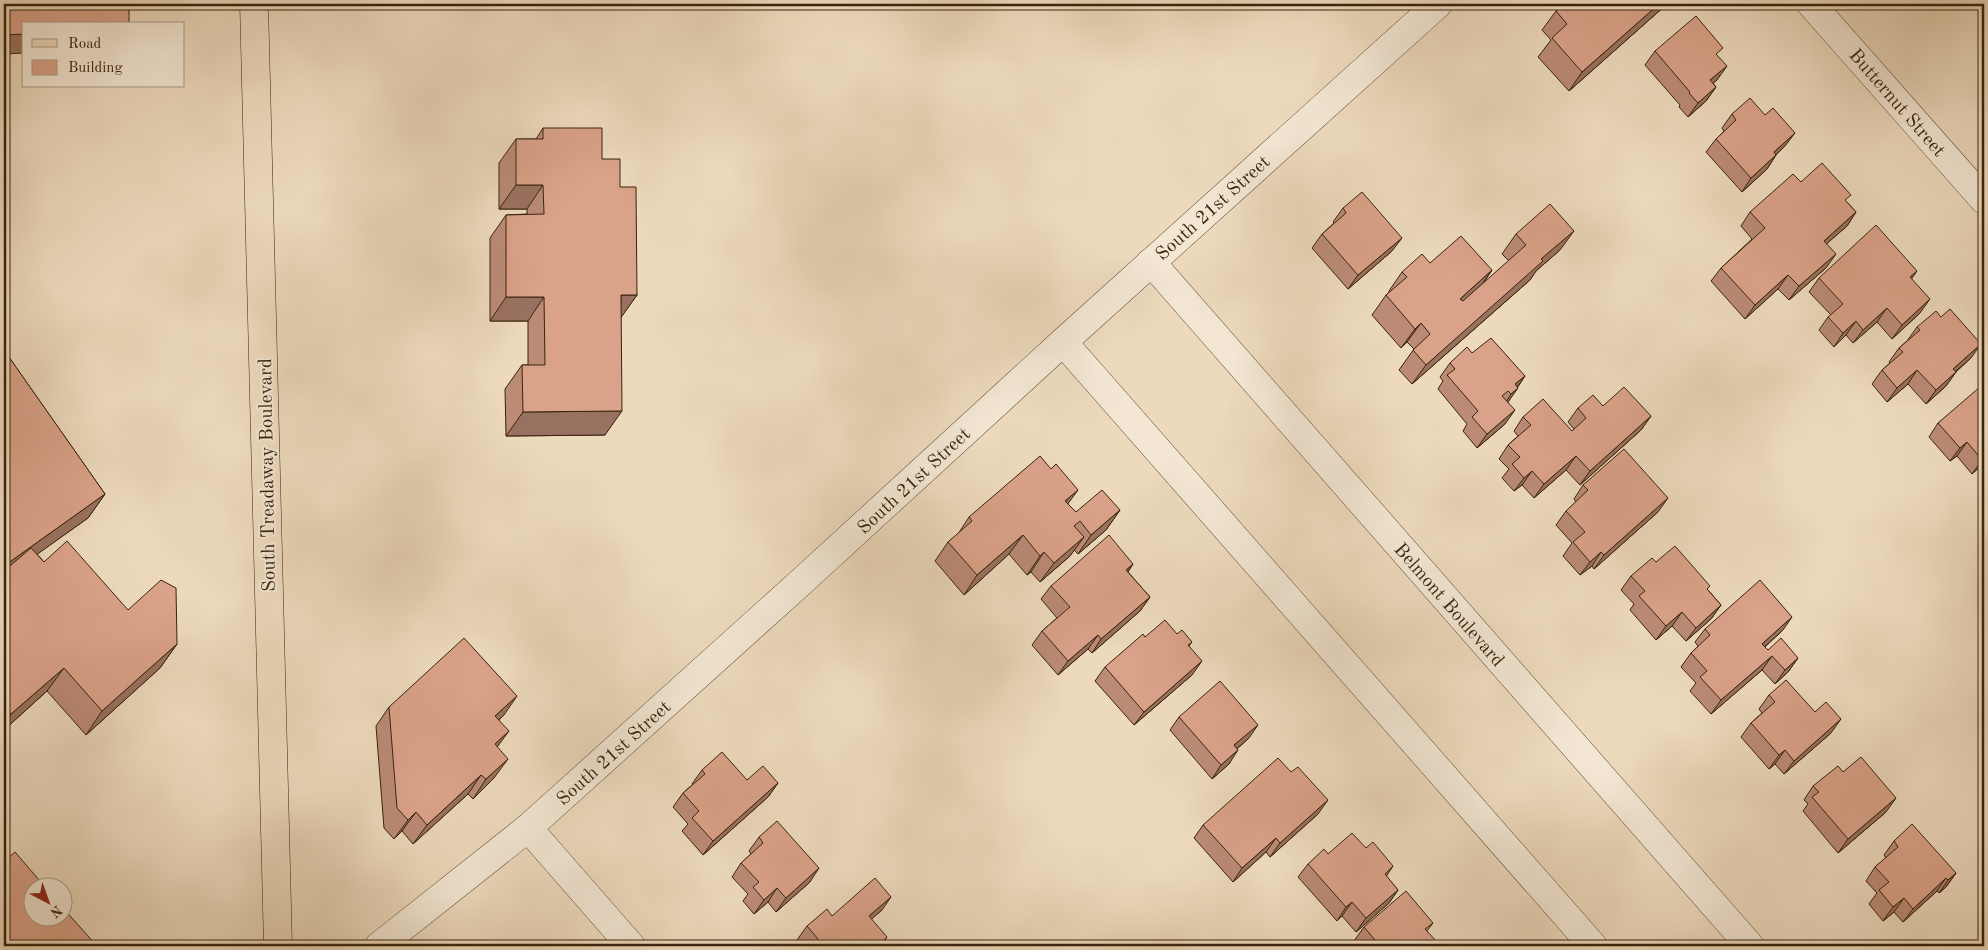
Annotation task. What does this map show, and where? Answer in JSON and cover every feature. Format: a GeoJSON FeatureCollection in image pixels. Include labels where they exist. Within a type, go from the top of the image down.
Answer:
{"type":"FeatureCollection","features":[{"type":"Feature","properties":{"kind":"main road","name":"South Treadaway Boulevard"},"geometry":{"type":"LineString","coordinates":[[254,4],[278,946]]}},
{"type":"Feature","properties":{"kind":"street","name":"South 21st Street"},"geometry":{"type":"LineString","coordinates":[[379,946],[528,828],[1438,4]]}},
{"type":"Feature","properties":{"kind":"street","name":"Butternut Street"},"geometry":{"type":"LineString","coordinates":[[1811,4],[1984,200]]}},
{"type":"Feature","properties":{"kind":"street","name":"Belmont Boulevard"},"geometry":{"type":"LineString","coordinates":[[1151,262],[1750,946]]}},
{"type":"Feature","properties":{"kind":"street"},"geometry":{"type":"LineString","coordinates":[[1063,342],[1593,946]]}},
{"type":"Feature","properties":{"kind":"street"},"geometry":{"type":"LineString","coordinates":[[528,828],[631,946]]}},
{"type":"Feature","properties":{"kind":"building"},"geometry":{"type":"Polygon","coordinates":[[[4,4],[129,4],[129,22],[22,22],[22,34],[4,35],[4,4]]]}},
{"type":"Feature","properties":{"kind":"building"},"geometry":{"type":"Polygon","coordinates":[[[1564,4],[1659,4],[1582,72],[1552,38],[1567,24],[1556,11],[1564,4]]]}},
{"type":"Feature","properties":{"kind":"building"},"geometry":{"type":"Polygon","coordinates":[[[1696,16],[1723,48],[1716,54],[1727,66],[1710,80],[1716,87],[1698,103],[1655,51],[1696,16]]]}},
{"type":"Feature","properties":{"kind":"building"},"geometry":{"type":"Polygon","coordinates":[[[1750,98],[1765,115],[1773,108],[1795,133],[1774,152],[1776,155],[1751,178],[1716,139],[1736,120],[1732,114],[1750,98]]]}},
{"type":"Feature","properties":{"kind":"building"},"geometry":{"type":"Polygon","coordinates":[[[543,128],[602,128],[602,159],[620,159],[620,187],[636,187],[637,295],[621,295],[622,411],[523,412],[522,365],[545,365],[544,297],[506,297],[506,215],[544,214],[543,185],[516,185],[516,139],[543,139],[543,128]]]}},
{"type":"Feature","properties":{"kind":"building"},"geometry":{"type":"Polygon","coordinates":[[[1822,163],[1851,195],[1845,200],[1856,212],[1824,241],[1836,254],[1799,286],[1788,275],[1755,305],[1721,268],[1765,228],[1750,212],[1793,174],[1801,182],[1822,163]]]}},
{"type":"Feature","properties":{"kind":"building"},"geometry":{"type":"Polygon","coordinates":[[[1362,192],[1402,238],[1358,275],[1322,234],[1346,213],[1343,208],[1362,192]]]}},
{"type":"Feature","properties":{"kind":"building"},"geometry":{"type":"Polygon","coordinates":[[[1550,204],[1574,231],[1426,365],[1413,350],[1430,334],[1421,323],[1415,329],[1386,295],[1407,277],[1402,272],[1422,254],[1430,263],[1461,236],[1492,270],[1460,299],[1463,301],[1526,245],[1516,234],[1550,204]]]}},
{"type":"Feature","properties":{"kind":"building"},"geometry":{"type":"Polygon","coordinates":[[[1876,225],[1917,271],[1910,277],[1930,299],[1902,325],[1887,308],[1863,330],[1856,321],[1843,333],[1828,317],[1843,304],[1819,278],[1876,225]]]}},
{"type":"Feature","properties":{"kind":"building"},"geometry":{"type":"Polygon","coordinates":[[[1950,309],[1981,344],[1953,369],[1956,372],[1936,390],[1917,370],[1897,388],[1882,370],[1903,352],[1899,348],[1920,330],[1917,327],[1936,311],[1941,317],[1950,309]]]}},
{"type":"Feature","properties":{"kind":"building"},"geometry":{"type":"Polygon","coordinates":[[[1491,338],[1525,376],[1515,384],[1518,388],[1511,394],[1508,391],[1502,396],[1515,410],[1487,434],[1472,417],[1478,411],[1447,375],[1455,369],[1450,363],[1467,347],[1472,353],[1491,338]]]}},
{"type":"Feature","properties":{"kind":"building"},"geometry":{"type":"Polygon","coordinates":[[[4,350],[105,494],[4,566],[4,350]]]}},
{"type":"Feature","properties":{"kind":"building"},"geometry":{"type":"Polygon","coordinates":[[[1624,387],[1651,416],[1590,471],[1576,456],[1544,484],[1532,471],[1524,478],[1512,464],[1520,457],[1508,445],[1531,425],[1523,417],[1543,399],[1572,431],[1586,418],[1578,408],[1593,395],[1603,406],[1624,387]]]}},
{"type":"Feature","properties":{"kind":"building"},"geometry":{"type":"Polygon","coordinates":[[[1980,387],[1984,391],[1984,458],[1982,460],[1967,442],[1960,448],[1938,423],[1980,387]]]}},
{"type":"Feature","properties":{"kind":"building"},"geometry":{"type":"Polygon","coordinates":[[[1624,449],[1668,498],[1604,555],[1601,552],[1590,562],[1573,542],[1585,532],[1566,511],[1588,490],[1583,485],[1624,449]]]}},
{"type":"Feature","properties":{"kind":"building"},"geometry":{"type":"Polygon","coordinates":[[[1040,456],[1051,469],[1056,464],[1078,490],[1065,501],[1076,512],[1102,490],[1120,510],[1091,535],[1080,521],[1074,526],[1084,537],[1054,563],[1044,552],[1040,556],[1023,535],[977,575],[948,542],[972,521],[969,517],[1040,456]]]}},
{"type":"Feature","properties":{"kind":"building"},"geometry":{"type":"Polygon","coordinates":[[[1109,535],[1133,564],[1126,570],[1150,597],[1101,639],[1098,635],[1068,661],[1042,631],[1070,607],[1051,586],[1109,535]]]}},
{"type":"Feature","properties":{"kind":"building"},"geometry":{"type":"Polygon","coordinates":[[[67,541],[128,610],[161,580],[176,588],[177,644],[102,711],[64,668],[11,714],[4,706],[4,571],[31,548],[44,562],[67,541]]]}},
{"type":"Feature","properties":{"kind":"building"},"geometry":{"type":"Polygon","coordinates":[[[1675,546],[1710,586],[1707,589],[1721,605],[1696,628],[1682,612],[1666,626],[1639,596],[1645,591],[1631,576],[1652,558],[1656,562],[1675,546]]]}},
{"type":"Feature","properties":{"kind":"building"},"geometry":{"type":"Polygon","coordinates":[[[1760,580],[1792,617],[1762,644],[1768,650],[1781,638],[1798,658],[1785,670],[1772,656],[1721,700],[1700,677],[1707,671],[1691,653],[1710,635],[1705,629],[1760,580]]]}},
{"type":"Feature","properties":{"kind":"building"},"geometry":{"type":"Polygon","coordinates":[[[1165,620],[1177,634],[1182,630],[1192,642],[1188,645],[1202,661],[1144,712],[1105,667],[1143,634],[1145,637],[1165,620]]]}},
{"type":"Feature","properties":{"kind":"building"},"geometry":{"type":"Polygon","coordinates":[[[464,638],[517,696],[495,716],[509,731],[495,744],[508,759],[486,779],[481,775],[427,825],[416,812],[408,820],[397,808],[389,707],[464,638]]]}},
{"type":"Feature","properties":{"kind":"building"},"geometry":{"type":"Polygon","coordinates":[[[1786,680],[1815,712],[1826,702],[1841,719],[1794,761],[1785,750],[1779,755],[1751,723],[1775,702],[1769,695],[1786,680]]]}},
{"type":"Feature","properties":{"kind":"building"},"geometry":{"type":"Polygon","coordinates":[[[1220,681],[1258,725],[1234,745],[1238,750],[1221,765],[1179,717],[1220,681]]]}},
{"type":"Feature","properties":{"kind":"building"},"geometry":{"type":"Polygon","coordinates":[[[722,752],[747,780],[763,766],[778,783],[713,841],[692,818],[699,811],[683,793],[705,774],[702,770],[722,752]]]}},
{"type":"Feature","properties":{"kind":"building"},"geometry":{"type":"Polygon","coordinates":[[[1861,757],[1896,798],[1848,839],[1812,797],[1819,792],[1813,786],[1838,766],[1843,772],[1861,757]]]}},
{"type":"Feature","properties":{"kind":"building"},"geometry":{"type":"Polygon","coordinates":[[[1278,758],[1291,772],[1298,767],[1328,800],[1280,843],[1276,838],[1242,868],[1203,825],[1278,758]]]}},
{"type":"Feature","properties":{"kind":"building"},"geometry":{"type":"Polygon","coordinates":[[[777,821],[819,868],[786,898],[777,888],[764,900],[753,887],[759,882],[741,863],[763,843],[759,837],[777,821]]]}},
{"type":"Feature","properties":{"kind":"building"},"geometry":{"type":"Polygon","coordinates":[[[1912,824],[1956,873],[1948,880],[1946,878],[1913,909],[1904,898],[1893,907],[1879,890],[1889,882],[1875,867],[1898,847],[1894,841],[1912,824]]]}},
{"type":"Feature","properties":{"kind":"building"},"geometry":{"type":"Polygon","coordinates":[[[1352,833],[1366,848],[1373,842],[1393,866],[1385,874],[1398,890],[1366,918],[1352,902],[1346,907],[1308,864],[1324,849],[1328,854],[1352,833]]]}},
{"type":"Feature","properties":{"kind":"building"},"geometry":{"type":"Polygon","coordinates":[[[15,852],[37,878],[22,878],[22,928],[72,928],[72,918],[97,946],[4,946],[4,862],[15,852]]]}},
{"type":"Feature","properties":{"kind":"building"},"geometry":{"type":"Polygon","coordinates":[[[875,878],[891,897],[869,916],[887,937],[878,946],[814,946],[812,944],[818,939],[807,926],[827,909],[832,916],[875,878]]]}},
{"type":"Feature","properties":{"kind":"building"},"geometry":{"type":"Polygon","coordinates":[[[1406,891],[1433,923],[1425,929],[1438,943],[1434,946],[1380,946],[1364,927],[1406,891]]]}},
{"type":"Feature","properties":{"kind":"building"},"geometry":{"type":"Polygon","coordinates":[[[520,942],[524,946],[516,946],[520,942]]]}}]}
